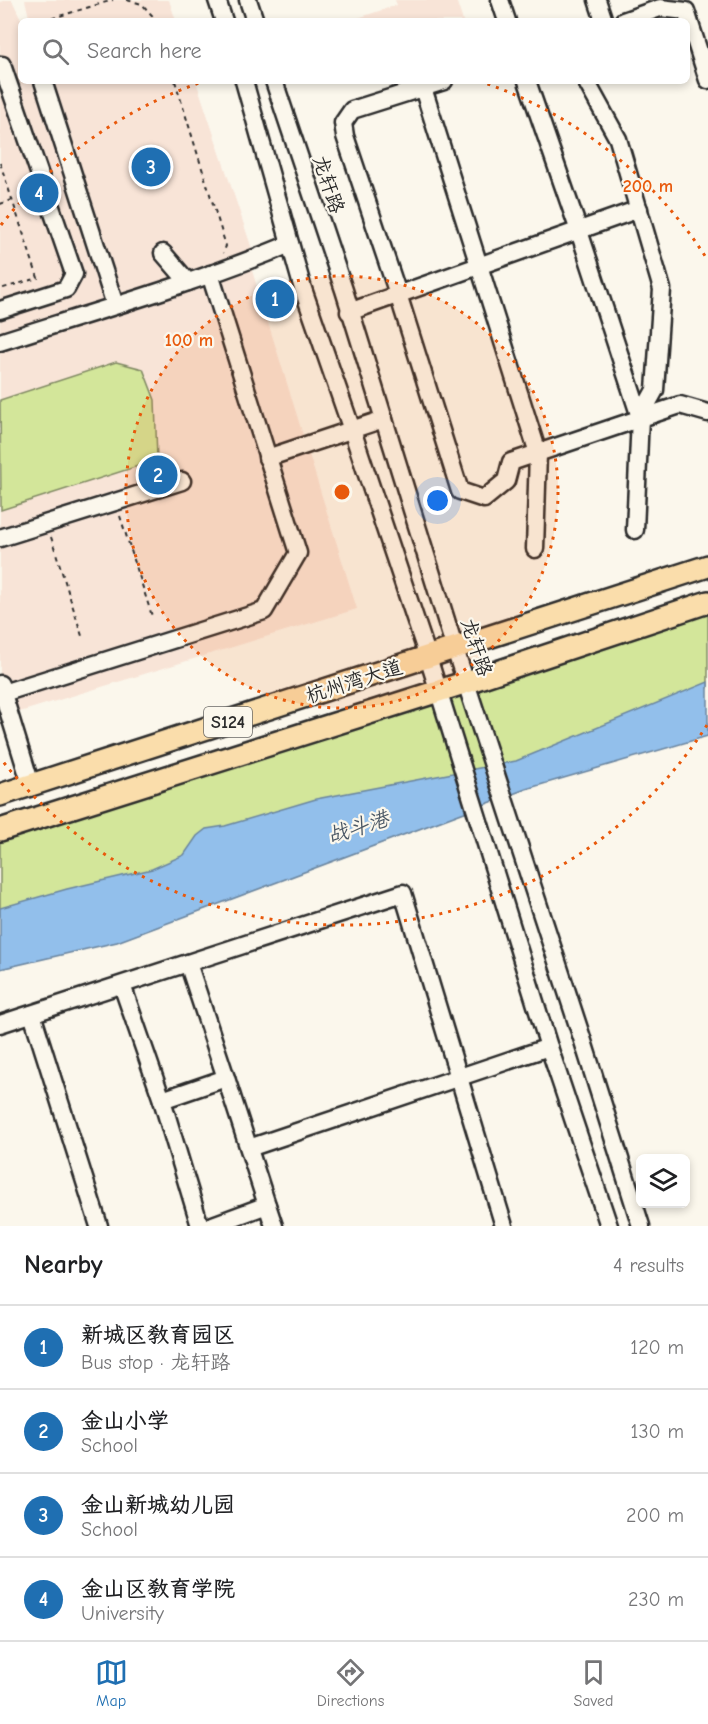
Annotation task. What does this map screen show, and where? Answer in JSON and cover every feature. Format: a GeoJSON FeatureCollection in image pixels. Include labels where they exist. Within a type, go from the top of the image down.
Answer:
{"type":"FeatureCollection","features":[{"type":"Feature","properties":{"kind":"main road","name":"杭州湾大道"},"geometry":{"type":"LineString","coordinates":[[0,795],[708,566]]}},
{"type":"Feature","properties":{"kind":"main road","name":"杭州湾大道"},"geometry":{"type":"LineString","coordinates":[[0,830],[467,682],[708,602]]}},
{"type":"Feature","properties":{"kind":"street"},"geometry":{"type":"LineString","coordinates":[[217,0],[223,18]]}},
{"type":"Feature","properties":{"kind":"street"},"geometry":{"type":"LineString","coordinates":[[248,0],[254,18]]}},
{"type":"Feature","properties":{"kind":"street"},"geometry":{"type":"LineString","coordinates":[[500,0],[506,18]]}},
{"type":"Feature","properties":{"kind":"street"},"geometry":{"type":"LineString","coordinates":[[597,0],[603,18]]}},
{"type":"Feature","properties":{"kind":"street"},"geometry":{"type":"LineString","coordinates":[[632,18],[660,8],[684,6]]}},
{"type":"Feature","properties":{"kind":"street"},"geometry":{"type":"LineString","coordinates":[[690,24],[708,80]]}},
{"type":"Feature","properties":{"kind":"street"},"geometry":{"type":"LineString","coordinates":[[0,65],[2,65],[74,274],[66,290],[0,310]]}},
{"type":"Feature","properties":{"kind":"street"},"geometry":{"type":"LineString","coordinates":[[43,84],[115,305]]}},
{"type":"Feature","properties":{"kind":"street"},"geometry":{"type":"LineString","coordinates":[[245,84],[303,289],[428,657],[549,1047],[609,1226]]}},
{"type":"Feature","properties":{"kind":"street","name":"龙轩路"},"geometry":{"type":"LineString","coordinates":[[275,84],[344,290],[349,312],[641,1226]]}},
{"type":"Feature","properties":{"kind":"street"},"geometry":{"type":"LineString","coordinates":[[435,84],[352,110],[343,123],[345,136],[398,294],[460,492],[484,499],[506,481],[511,462],[640,417],[680,405],[708,413]]}},
{"type":"Feature","properties":{"kind":"street"},"geometry":{"type":"LineString","coordinates":[[528,84],[640,417],[635,530]]}},
{"type":"Feature","properties":{"kind":"street"},"geometry":{"type":"LineString","coordinates":[[588,84],[618,139],[663,289],[655,390],[640,417]]}},
{"type":"Feature","properties":{"kind":"street"},"geometry":{"type":"LineString","coordinates":[[423,88],[538,453],[535,549]]}},
{"type":"Feature","properties":{"kind":"street"},"geometry":{"type":"LineString","coordinates":[[349,312],[639,209]]}},
{"type":"Feature","properties":{"kind":"street"},"geometry":{"type":"LineString","coordinates":[[0,342],[188,282],[290,244]]}},
{"type":"Feature","properties":{"kind":"street"},"geometry":{"type":"LineString","coordinates":[[163,253],[188,282]]}},
{"type":"Feature","properties":{"kind":"street"},"geometry":{"type":"LineString","coordinates":[[31,785],[2,688],[264,610],[298,554],[210,274]]}},
{"type":"Feature","properties":{"kind":"street"},"geometry":{"type":"LineString","coordinates":[[267,458],[384,420]]}},
{"type":"Feature","properties":{"kind":"street"},"geometry":{"type":"LineString","coordinates":[[0,538],[182,481]]}},
{"type":"Feature","properties":{"kind":"street"},"geometry":{"type":"LineString","coordinates":[[0,1024],[403,893],[504,1226]]}},
{"type":"Feature","properties":{"kind":"street"},"geometry":{"type":"LineString","coordinates":[[188,963],[274,1226]]}},
{"type":"Feature","properties":{"kind":"street"},"geometry":{"type":"LineString","coordinates":[[122,985],[162,1100],[200,1226]]}},
{"type":"Feature","properties":{"kind":"street"},"geometry":{"type":"LineString","coordinates":[[32,1014],[99,1226]]}},
{"type":"Feature","properties":{"kind":"street"},"geometry":{"type":"LineString","coordinates":[[249,1148],[549,1047]]}},
{"type":"Feature","properties":{"kind":"street"},"geometry":{"type":"LineString","coordinates":[[162,1100],[226,1078]]}},
{"type":"Feature","properties":{"kind":"street"},"geometry":{"type":"LineString","coordinates":[[210,1226],[267,1205]]}},
{"type":"Feature","properties":{"kind":"path"},"geometry":{"type":"LineString","coordinates":[[53,18],[113,0]]}},
{"type":"Feature","properties":{"kind":"path"},"geometry":{"type":"LineString","coordinates":[[127,0],[142,4],[154,18]]}},
{"type":"Feature","properties":{"kind":"path"},"geometry":{"type":"LineString","coordinates":[[176,84],[226,246],[221,256]]}},
{"type":"Feature","properties":{"kind":"path"},"geometry":{"type":"LineString","coordinates":[[0,163],[38,278],[0,289]]}},
{"type":"Feature","properties":{"kind":"path"},"geometry":{"type":"LineString","coordinates":[[0,204],[12,200]]}},
{"type":"Feature","properties":{"kind":"path"},"geometry":{"type":"LineString","coordinates":[[116,501],[152,616]]}},
{"type":"Feature","properties":{"kind":"path"},"geometry":{"type":"LineString","coordinates":[[47,523],[82,636]]}},
{"type":"Feature","properties":{"kind":"shaded area"},"geometry":{"type":"Polygon","coordinates":[[[12,0],[21,18],[18,18],[18,84],[44,84],[115,304],[249,261],[357,609],[0,718],[0,2],[12,0]]]}},
{"type":"Feature","properties":{"kind":"shaded area"},"geometry":{"type":"Polygon","coordinates":[[[25,0],[169,0],[175,18],[29,18],[25,0]]]}},
{"type":"Feature","properties":{"kind":"shaded area"},"geometry":{"type":"Polygon","coordinates":[[[395,0],[456,0],[462,18],[358,18],[397,5],[395,0]]]}},
{"type":"Feature","properties":{"kind":"shaded area"},"geometry":{"type":"Polygon","coordinates":[[[50,84],[197,84],[253,252],[119,297],[50,84]]]}},
{"type":"Feature","properties":{"kind":"green space"},"geometry":{"type":"Polygon","coordinates":[[[116,362],[143,369],[155,400],[157,460],[1,510],[0,400],[116,362]]]}},
{"type":"Feature","properties":{"kind":"green space"},"geometry":{"type":"Polygon","coordinates":[[[708,609],[708,688],[517,767],[0,915],[0,842],[708,609]]]}},
{"type":"Feature","properties":{"kind":"water","name":"战斗港"},"geometry":{"type":"Polygon","coordinates":[[[708,682],[708,736],[526,789],[117,942],[0,969],[0,908],[152,869],[184,855],[197,836],[206,829],[225,826],[316,799],[516,761],[708,682]]]}},
{"type":"Feature","properties":{"kind":"place","name":"金山新城幼儿园"},"geometry":{"type":"Point","coordinates":[151,167]}},
{"type":"Feature","properties":{"kind":"place","name":"金山区教育学院"},"geometry":{"type":"Point","coordinates":[39,193]}},
{"type":"Feature","properties":{"kind":"place","name":"新城区教育园区"},"geometry":{"type":"Point","coordinates":[275,299]}},
{"type":"Feature","properties":{"kind":"place","name":"金山小学"},"geometry":{"type":"Point","coordinates":[158,475]}}]}
